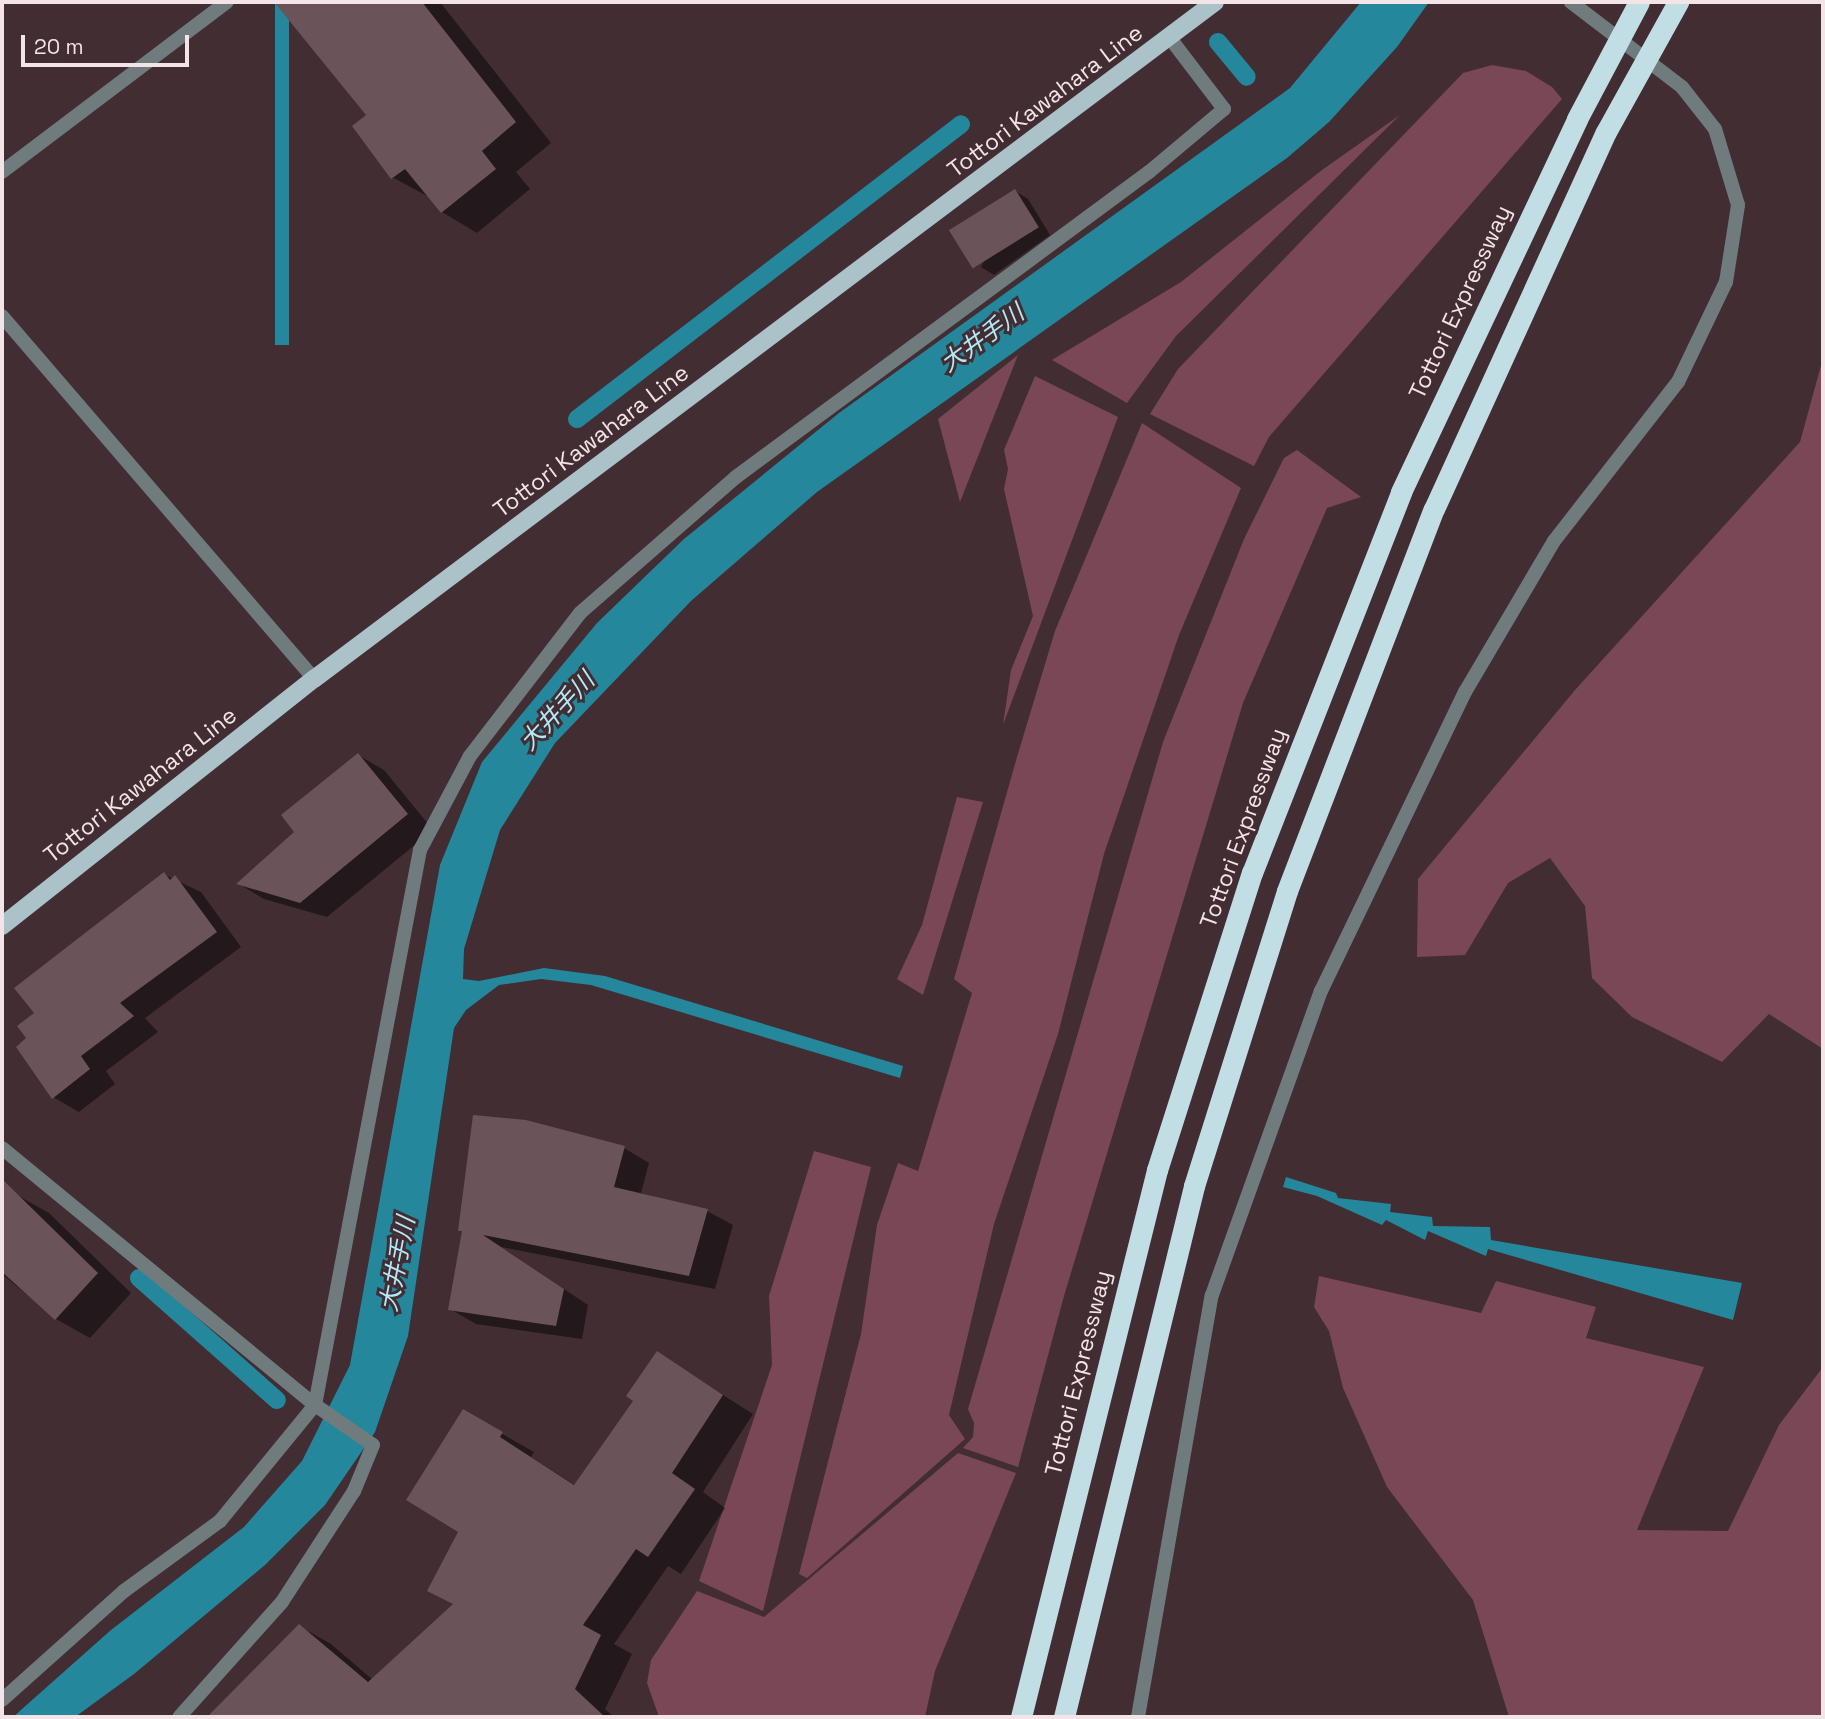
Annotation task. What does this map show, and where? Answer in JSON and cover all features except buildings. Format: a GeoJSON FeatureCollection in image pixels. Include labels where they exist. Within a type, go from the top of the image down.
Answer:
{"type":"FeatureCollection","features":[{"type":"Feature","properties":{"kind":"highway","name":"Tottori Expressway"},"geometry":{"type":"LineString","coordinates":[[1021,1717],[1157,1170],[1252,873],[1401,492],[1577,118],[1639,2]]}},
{"type":"Feature","properties":{"kind":"highway"},"geometry":{"type":"LineString","coordinates":[[1064,1717],[1194,1186],[1287,891],[1434,509],[1606,132],[1678,2]]}},
{"type":"Feature","properties":{"kind":"main road","name":"Tottori Kawahara Line"},"geometry":{"type":"LineString","coordinates":[[2,926],[314,679],[1215,2]]}},
{"type":"Feature","properties":{"kind":"street"},"geometry":{"type":"LineString","coordinates":[[2,172],[227,2]]}},
{"type":"Feature","properties":{"kind":"street"},"geometry":{"type":"LineString","coordinates":[[1138,1717],[1212,1295],[1321,991],[1465,692],[1554,541],[1678,382],[1726,282],[1738,205],[1715,129],[1682,87],[1571,2]]}},
{"type":"Feature","properties":{"kind":"street"},"geometry":{"type":"LineString","coordinates":[[2,1700],[124,1591],[220,1521],[315,1405],[420,850],[470,756],[580,613],[736,477],[1149,172],[1224,109],[1170,38]]}},
{"type":"Feature","properties":{"kind":"street"},"geometry":{"type":"LineString","coordinates":[[2,316],[314,679]]}},
{"type":"Feature","properties":{"kind":"street"},"geometry":{"type":"LineString","coordinates":[[2,1148],[315,1405],[373,1445],[354,1491],[282,1602],[179,1717]]}},
{"type":"Feature","properties":{"kind":"shaded area"},"geometry":{"type":"Polygon","coordinates":[[[1492,65],[1526,71],[1552,87],[1562,99],[1269,437],[1254,466],[1150,414],[1178,369],[1463,73],[1492,65]]]}},
{"type":"Feature","properties":{"kind":"shaded area"},"geometry":{"type":"Polygon","coordinates":[[[1400,115],[1176,336],[1127,403],[1052,360],[1181,282],[1322,170],[1400,115]]]}},
{"type":"Feature","properties":{"kind":"shaded area"},"geometry":{"type":"Polygon","coordinates":[[[1018,355],[960,502],[938,419],[1018,355]]]}},
{"type":"Feature","properties":{"kind":"shaded area"},"geometry":{"type":"Polygon","coordinates":[[[1823,358],[1823,1049],[1769,1014],[1722,1062],[1632,1017],[1592,978],[1585,906],[1550,858],[1508,883],[1465,955],[1417,957],[1418,879],[1575,690],[1800,442],[1823,358]]]}},
{"type":"Feature","properties":{"kind":"shaded area"},"geometry":{"type":"Polygon","coordinates":[[[1035,376],[1118,417],[1003,725],[1011,670],[1033,616],[1004,489],[1008,469],[1004,450],[1035,376]]]}},
{"type":"Feature","properties":{"kind":"shaded area"},"geometry":{"type":"Polygon","coordinates":[[[1142,423],[1241,488],[1179,635],[1104,854],[1058,1034],[994,1224],[949,1415],[965,1439],[807,1578],[799,1574],[861,1334],[877,1225],[898,1163],[918,1171],[972,993],[954,979],[1017,757],[1055,631],[1142,423]]]}},
{"type":"Feature","properties":{"kind":"shaded area"},"geometry":{"type":"Polygon","coordinates":[[[1297,450],[1361,497],[1327,508],[1243,703],[1064,1296],[1018,1467],[963,1448],[973,1437],[974,1423],[968,1409],[1163,742],[1244,539],[1284,458],[1297,450]]]}},
{"type":"Feature","properties":{"kind":"shaded area"},"geometry":{"type":"Polygon","coordinates":[[[957,797],[983,802],[923,995],[897,979],[922,925],[957,797]]]}},
{"type":"Feature","properties":{"kind":"shaded area"},"geometry":{"type":"Polygon","coordinates":[[[814,1151],[871,1167],[763,1611],[699,1581],[772,1365],[769,1296],[814,1151]]]}},
{"type":"Feature","properties":{"kind":"shaded area"},"geometry":{"type":"Polygon","coordinates":[[[1319,1276],[1481,1313],[1496,1281],[1596,1307],[1586,1338],[1704,1367],[1637,1530],[1728,1531],[1779,1425],[1823,1367],[1823,1717],[1509,1717],[1473,1600],[1387,1487],[1343,1388],[1329,1331],[1314,1307],[1319,1276]]]}},
{"type":"Feature","properties":{"kind":"shaded area"},"geometry":{"type":"Polygon","coordinates":[[[958,1453],[1016,1473],[935,1671],[925,1717],[659,1717],[647,1683],[651,1660],[697,1591],[764,1617],[958,1453]]]}},
{"type":"Feature","properties":{"kind":"water"},"geometry":{"type":"Polygon","coordinates":[[[275,2],[289,2],[289,345],[275,345],[275,2]]]}},
{"type":"Feature","properties":{"kind":"water","name":"大井手川"},"geometry":{"type":"Polygon","coordinates":[[[1361,2],[1429,2],[1397,47],[1329,122],[1287,158],[817,492],[691,601],[555,743],[500,830],[464,949],[463,979],[479,981],[544,968],[605,976],[903,1066],[900,1078],[591,985],[541,979],[499,985],[466,1010],[454,1028],[408,1336],[375,1432],[325,1505],[265,1565],[134,1674],[75,1717],[13,1717],[111,1630],[244,1527],[302,1461],[350,1365],[440,865],[482,762],[597,623],[684,539],[839,413],[1290,88],[1361,2]]]}},
{"type":"Feature","properties":{"kind":"water"},"geometry":{"type":"Polygon","coordinates":[[[1286,1177],[1336,1193],[1338,1198],[1391,1204],[1390,1212],[1432,1217],[1433,1226],[1490,1227],[1491,1240],[1742,1283],[1733,1320],[1488,1249],[1486,1256],[1428,1231],[1425,1240],[1386,1220],[1382,1225],[1317,1196],[1283,1187],[1286,1177]]]}},
{"type":"Feature","properties":{"kind":"waterway"},"geometry":{"type":"LineString","coordinates":[[1218,42],[1247,77]]}},
{"type":"Feature","properties":{"kind":"waterway"},"geometry":{"type":"LineString","coordinates":[[577,419],[961,124]]}},
{"type":"Feature","properties":{"kind":"waterway"},"geometry":{"type":"LineString","coordinates":[[139,1278],[277,1400]]}}]}
